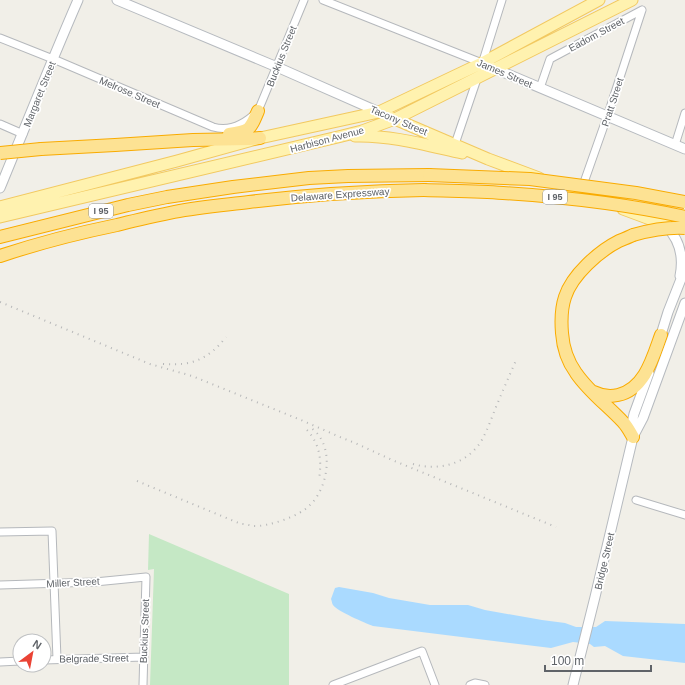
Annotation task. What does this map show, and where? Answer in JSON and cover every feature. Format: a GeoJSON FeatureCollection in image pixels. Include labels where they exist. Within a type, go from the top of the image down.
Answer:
{"type":"FeatureCollection","features":[{"type":"Feature","properties":{"kind":"highway"},"geometry":{"type":"LineString","coordinates":[[193,140],[243,132],[249,129],[252,125],[258,111]]}},
{"type":"Feature","properties":{"kind":"highway"},"geometry":{"type":"LineString","coordinates":[[0,153],[41,149],[193,140],[260,138]]}},
{"type":"Feature","properties":{"kind":"highway","name":"Delaware Expressway"},"geometry":{"type":"LineString","coordinates":[[0,237],[128,205],[233,187],[309,178],[348,176],[429,175],[530,179],[636,193],[685,202]]}},
{"type":"Feature","properties":{"kind":"highway","name":"Delaware Expressway"},"geometry":{"type":"LineString","coordinates":[[0,256],[25,247],[73,234],[174,212],[291,197],[364,191],[424,190],[502,193],[566,198],[624,205],[685,217]]}},
{"type":"Feature","properties":{"kind":"highway"},"geometry":{"type":"LineString","coordinates":[[633,437],[623,422],[575,373],[566,354],[562,339],[561,325],[565,296],[571,284],[582,270],[599,255],[619,242],[658,229],[670,227],[685,228]]}},
{"type":"Feature","properties":{"kind":"highway"},"geometry":{"type":"LineString","coordinates":[[590,389],[598,394],[608,397],[628,392],[637,385],[644,374],[652,359],[661,335]]}},
{"type":"Feature","properties":{"kind":"main road","name":"Margaret Street"},"geometry":{"type":"LineString","coordinates":[[0,188],[52,59],[78,0]]}},
{"type":"Feature","properties":{"kind":"main road","name":"Tacony Street"},"geometry":{"type":"LineString","coordinates":[[117,0],[488,158],[685,232]]}},
{"type":"Feature","properties":{"kind":"main road","name":"Harbison Avenue"},"geometry":{"type":"LineString","coordinates":[[0,207],[177,162],[260,138],[379,112],[482,63],[599,0]]}},
{"type":"Feature","properties":{"kind":"main road","name":"Harbison Avenue"},"geometry":{"type":"LineString","coordinates":[[0,217],[362,131],[395,119],[632,0]]}},
{"type":"Feature","properties":{"kind":"main road","name":"James Street"},"geometry":{"type":"LineString","coordinates":[[482,63],[685,149]]}},
{"type":"Feature","properties":{"kind":"main road"},"geometry":{"type":"LineString","coordinates":[[342,136],[385,137],[408,140],[488,158]]}},
{"type":"Feature","properties":{"kind":"main road"},"geometry":{"type":"LineString","coordinates":[[665,225],[677,239],[680,247],[682,266],[678,286]]}},
{"type":"Feature","properties":{"kind":"main road","name":"Bridge Street"},"geometry":{"type":"LineString","coordinates":[[633,437],[632,423],[634,414],[653,362],[668,312],[685,269]]}},
{"type":"Feature","properties":{"kind":"main road","name":"Bridge Street"},"geometry":{"type":"LineString","coordinates":[[572,685],[595,597],[633,437],[643,418],[685,304]]}},
{"type":"Feature","properties":{"kind":"street","name":"Buckius Street"},"geometry":{"type":"LineString","coordinates":[[258,111],[304,0]]}},
{"type":"Feature","properties":{"kind":"street","name":"James Street"},"geometry":{"type":"LineString","coordinates":[[323,0],[482,63]]}},
{"type":"Feature","properties":{"kind":"street"},"geometry":{"type":"LineString","coordinates":[[455,144],[502,0]]}},
{"type":"Feature","properties":{"kind":"street","name":"Eadom Street"},"geometry":{"type":"LineString","coordinates":[[540,88],[550,59],[642,10]]}},
{"type":"Feature","properties":{"kind":"street","name":"Pratt Street"},"geometry":{"type":"LineString","coordinates":[[580,193],[642,10]]}},
{"type":"Feature","properties":{"kind":"street","name":"Melrose Street"},"geometry":{"type":"LineString","coordinates":[[0,38],[220,129],[240,124],[251,118],[258,111]]}},
{"type":"Feature","properties":{"kind":"street"},"geometry":{"type":"LineString","coordinates":[[675,145],[685,114]]}},
{"type":"Feature","properties":{"kind":"street"},"geometry":{"type":"LineString","coordinates":[[0,124],[23,134]]}},
{"type":"Feature","properties":{"kind":"street"},"geometry":{"type":"LineString","coordinates":[[636,500],[685,515]]}},
{"type":"Feature","properties":{"kind":"street"},"geometry":{"type":"LineString","coordinates":[[0,532],[52,531],[57,659]]}},
{"type":"Feature","properties":{"kind":"street","name":"Buckius Street"},"geometry":{"type":"LineString","coordinates":[[143,685],[146,577]]}},
{"type":"Feature","properties":{"kind":"street","name":"Miller Street"},"geometry":{"type":"LineString","coordinates":[[0,585],[95,582],[146,577]]}},
{"type":"Feature","properties":{"kind":"street"},"geometry":{"type":"LineString","coordinates":[[333,685],[422,651],[435,685]]}},
{"type":"Feature","properties":{"kind":"street","name":"Belgrade Street"},"geometry":{"type":"LineString","coordinates":[[52,659],[144,657]]}},
{"type":"Feature","properties":{"kind":"street"},"geometry":{"type":"LineString","coordinates":[[0,662],[12,661]]}},
{"type":"Feature","properties":{"kind":"street"},"geometry":{"type":"LineString","coordinates":[[470,685],[475,683],[485,685]]}},
{"type":"Feature","properties":{"kind":"green space"},"geometry":{"type":"Polygon","coordinates":[[[149,534],[289,594],[289,685],[150,685],[154,569],[148,570],[149,534]]]}},
{"type":"Feature","properties":{"kind":"water"},"geometry":{"type":"Polygon","coordinates":[[[339,587],[430,605],[468,605],[485,610],[565,623],[576,627],[596,627],[605,621],[685,624],[685,663],[623,656],[605,646],[594,647],[590,644],[573,642],[551,648],[373,626],[358,620],[333,605],[331,599],[335,588],[339,587]]]}},
{"type":"Feature","properties":{"kind":"railway"},"geometry":{"type":"LineString","coordinates":[[0,302],[150,364],[192,376],[301,420],[392,460],[556,527]]}},
{"type":"Feature","properties":{"kind":"railway"},"geometry":{"type":"LineString","coordinates":[[163,364],[182,364],[198,360],[206,356],[226,337]]}},
{"type":"Feature","properties":{"kind":"railway"},"geometry":{"type":"LineString","coordinates":[[413,464],[431,467],[441,466],[459,461],[474,451],[485,434],[517,358]]}},
{"type":"Feature","properties":{"kind":"railway"},"geometry":{"type":"LineString","coordinates":[[137,481],[241,524],[259,526],[275,523],[292,517],[305,509],[310,505],[322,488],[327,466],[324,444],[319,435],[311,428]]}},
{"type":"Feature","properties":{"kind":"railway"},"geometry":{"type":"LineString","coordinates":[[307,430],[315,441],[319,453],[319,479]]}}]}
